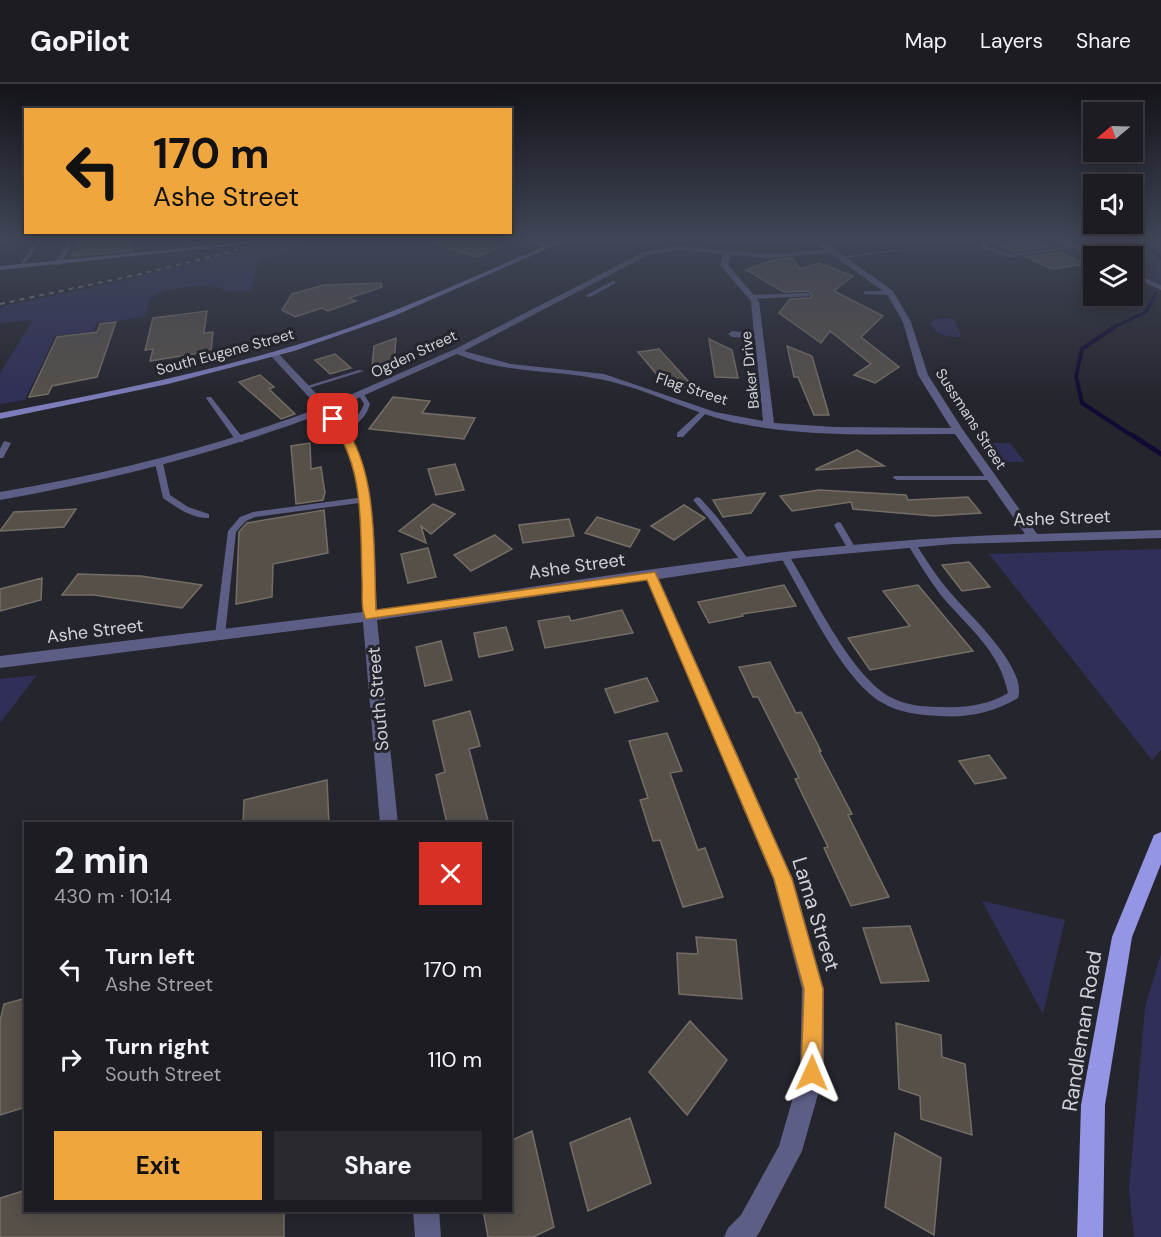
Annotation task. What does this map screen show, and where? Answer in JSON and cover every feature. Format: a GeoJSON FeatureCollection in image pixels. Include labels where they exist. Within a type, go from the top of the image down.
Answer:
{"type":"FeatureCollection","features":[{"type":"Feature","properties":{"kind":"main road","name":"South Eugene Street"},"geometry":{"type":"LineString","coordinates":[[0,416],[118,393],[274,354],[407,308],[440,294]]}},
{"type":"Feature","properties":{"kind":"main road","name":"Randleman Road"},"geometry":{"type":"LineString","coordinates":[[1090,1237],[1093,1105],[1122,937],[1161,841]]}},
{"type":"Feature","properties":{"kind":"street","name":"Ogden Street"},"geometry":{"type":"LineString","coordinates":[[0,496],[43,490],[159,463],[240,440],[324,411],[456,351],[567,294]]}},
{"type":"Feature","properties":{"kind":"street","name":"Baker Drive"},"geometry":{"type":"LineString","coordinates":[[749,294],[755,301],[769,425]]}},
{"type":"Feature","properties":{"kind":"street","name":"Sussmans Street"},"geometry":{"type":"LineString","coordinates":[[890,294],[907,322],[923,375],[958,431],[1034,538]]}},
{"type":"Feature","properties":{"kind":"street"},"geometry":{"type":"LineString","coordinates":[[732,334],[760,336]]}},
{"type":"Feature","properties":{"kind":"street","name":"Flag Street"},"geometry":{"type":"LineString","coordinates":[[456,351],[490,365],[602,376],[629,383],[704,411],[769,425],[805,430],[958,431]]}},
{"type":"Feature","properties":{"kind":"street","name":"South Street"},"geometry":{"type":"LineString","coordinates":[[274,354],[342,428],[354,453],[364,500],[370,616],[389,822]]}},
{"type":"Feature","properties":{"kind":"street","name":"Ashe Street"},"geometry":{"type":"LineString","coordinates":[[0,662],[370,616],[785,556],[911,543],[1161,534]]}},
{"type":"Feature","properties":{"kind":"street","name":"Lama Street"},"geometry":{"type":"LineString","coordinates":[[651,575],[783,879],[813,989],[812,1073],[790,1151],[750,1224],[737,1237]]}},
{"type":"Feature","properties":{"kind":"street"},"geometry":{"type":"LineString","coordinates":[[426,1212],[428,1237]]}},
{"type":"Feature","properties":{"kind":"lane"},"geometry":{"type":"LineString","coordinates":[[588,296],[592,294]]}},
{"type":"Feature","properties":{"kind":"lane"},"geometry":{"type":"LineString","coordinates":[[752,297],[808,295]]}},
{"type":"Feature","properties":{"kind":"lane"},"geometry":{"type":"LineString","coordinates":[[304,388],[361,371]]}},
{"type":"Feature","properties":{"kind":"lane"},"geometry":{"type":"LineString","coordinates":[[342,428],[357,422],[364,414],[367,404],[361,394]]}},
{"type":"Feature","properties":{"kind":"lane"},"geometry":{"type":"LineString","coordinates":[[209,399],[240,440]]}},
{"type":"Feature","properties":{"kind":"lane"},"geometry":{"type":"LineString","coordinates":[[680,435],[704,411]]}},
{"type":"Feature","properties":{"kind":"lane"},"geometry":{"type":"LineString","coordinates":[[0,456],[7,443]]}},
{"type":"Feature","properties":{"kind":"lane"},"geometry":{"type":"LineString","coordinates":[[159,463],[166,496],[184,509],[206,516]]}},
{"type":"Feature","properties":{"kind":"lane"},"geometry":{"type":"LineString","coordinates":[[897,477],[991,478]]}},
{"type":"Feature","properties":{"kind":"lane"},"geometry":{"type":"LineString","coordinates":[[220,635],[232,531],[236,524],[253,515],[364,500]]}},
{"type":"Feature","properties":{"kind":"lane"},"geometry":{"type":"LineString","coordinates":[[697,500],[745,561]]}},
{"type":"Feature","properties":{"kind":"lane"},"geometry":{"type":"LineString","coordinates":[[838,525],[852,549]]}},
{"type":"Feature","properties":{"kind":"lane"},"geometry":{"type":"LineString","coordinates":[[785,556],[862,680],[882,698],[912,711],[952,712],[996,706],[1014,695],[1012,675],[994,647],[944,591],[911,543]]}},
{"type":"Feature","properties":{"kind":"shaded area"},"geometry":{"type":"Polygon","coordinates":[[[61,294],[156,294],[148,303],[146,317],[97,323],[93,331],[55,336],[25,400],[0,404],[0,373],[33,320],[0,323],[0,307],[61,294]]]}},
{"type":"Feature","properties":{"kind":"shaded area"},"geometry":{"type":"Polygon","coordinates":[[[935,319],[955,320],[961,337],[942,335],[932,327],[930,322],[935,319]]]}},
{"type":"Feature","properties":{"kind":"shaded area"},"geometry":{"type":"Polygon","coordinates":[[[990,443],[1010,443],[1025,462],[1005,462],[990,443]]]}},
{"type":"Feature","properties":{"kind":"shaded area"},"geometry":{"type":"Polygon","coordinates":[[[1161,549],[1161,750],[1152,760],[989,554],[1161,549]]]}},
{"type":"Feature","properties":{"kind":"shaded area"},"geometry":{"type":"Polygon","coordinates":[[[37,675],[0,723],[0,679],[37,675]]]}},
{"type":"Feature","properties":{"kind":"shaded area"},"geometry":{"type":"Polygon","coordinates":[[[982,901],[1065,920],[1043,1014],[982,901]]]}},
{"type":"Feature","properties":{"kind":"shaded area"},"geometry":{"type":"Polygon","coordinates":[[[1161,954],[1161,1237],[1134,1237],[1129,1189],[1145,1007],[1161,954]]]}},
{"type":"Feature","properties":{"kind":"building"},"geometry":{"type":"Polygon","coordinates":[[[292,294],[362,294],[349,298],[356,301],[328,311],[322,308],[295,317],[282,310],[292,294]]]}},
{"type":"Feature","properties":{"kind":"building"},"geometry":{"type":"Polygon","coordinates":[[[840,294],[883,316],[861,337],[899,367],[875,383],[854,375],[871,364],[830,331],[821,343],[779,313],[790,299],[810,298],[812,295],[840,294]]]}},
{"type":"Feature","properties":{"kind":"building"},"geometry":{"type":"Polygon","coordinates":[[[207,311],[204,333],[213,332],[211,351],[150,361],[153,349],[145,350],[153,318],[207,311]]]}},
{"type":"Feature","properties":{"kind":"building"},"geometry":{"type":"Polygon","coordinates":[[[116,322],[97,377],[52,386],[48,394],[29,397],[57,337],[97,332],[100,324],[116,322]]]}},
{"type":"Feature","properties":{"kind":"building"},"geometry":{"type":"Polygon","coordinates":[[[396,338],[394,365],[372,367],[374,346],[396,338]]]}},
{"type":"Feature","properties":{"kind":"building"},"geometry":{"type":"Polygon","coordinates":[[[709,339],[732,350],[738,378],[715,377],[709,339]]]}},
{"type":"Feature","properties":{"kind":"building"},"geometry":{"type":"Polygon","coordinates":[[[787,346],[812,356],[829,415],[814,415],[798,377],[794,377],[787,346]]]}},
{"type":"Feature","properties":{"kind":"building"},"geometry":{"type":"Polygon","coordinates":[[[659,349],[699,393],[659,377],[638,352],[659,349]]]}},
{"type":"Feature","properties":{"kind":"building"},"geometry":{"type":"Polygon","coordinates":[[[335,354],[351,368],[330,374],[315,360],[335,354]]]}},
{"type":"Feature","properties":{"kind":"building"},"geometry":{"type":"Polygon","coordinates":[[[260,375],[274,387],[269,389],[295,414],[281,419],[239,382],[260,375]]]}},
{"type":"Feature","properties":{"kind":"building"},"geometry":{"type":"Polygon","coordinates":[[[393,397],[430,401],[422,413],[475,418],[464,439],[369,429],[393,397]]]}},
{"type":"Feature","properties":{"kind":"building"},"geometry":{"type":"Polygon","coordinates":[[[310,443],[311,469],[321,467],[325,493],[323,500],[296,504],[291,446],[310,443]]]}},
{"type":"Feature","properties":{"kind":"building"},"geometry":{"type":"Polygon","coordinates":[[[857,450],[884,466],[816,470],[816,469],[857,450]]]}},
{"type":"Feature","properties":{"kind":"building"},"geometry":{"type":"Polygon","coordinates":[[[455,464],[464,490],[436,495],[428,469],[455,464]]]}},
{"type":"Feature","properties":{"kind":"building"},"geometry":{"type":"Polygon","coordinates":[[[819,490],[906,495],[908,500],[968,497],[981,513],[934,516],[853,509],[851,502],[792,511],[780,496],[819,490]]]}},
{"type":"Feature","properties":{"kind":"building"},"geometry":{"type":"Polygon","coordinates":[[[765,493],[751,513],[723,517],[713,500],[765,493]]]}},
{"type":"Feature","properties":{"kind":"building"},"geometry":{"type":"Polygon","coordinates":[[[433,504],[455,514],[431,534],[421,526],[426,543],[399,531],[433,504]]]}},
{"type":"Feature","properties":{"kind":"building"},"geometry":{"type":"Polygon","coordinates":[[[684,505],[705,518],[674,540],[651,526],[684,505]]]}},
{"type":"Feature","properties":{"kind":"building"},"geometry":{"type":"Polygon","coordinates":[[[76,509],[64,527],[0,531],[14,512],[76,509]]]}},
{"type":"Feature","properties":{"kind":"building"},"geometry":{"type":"Polygon","coordinates":[[[324,510],[328,553],[273,564],[272,597],[236,604],[239,532],[247,523],[324,510]]]}},
{"type":"Feature","properties":{"kind":"building"},"geometry":{"type":"Polygon","coordinates":[[[597,517],[640,530],[630,547],[585,533],[597,517]]]}},
{"type":"Feature","properties":{"kind":"building"},"geometry":{"type":"Polygon","coordinates":[[[569,519],[574,536],[523,543],[519,525],[569,519]]]}},
{"type":"Feature","properties":{"kind":"building"},"geometry":{"type":"Polygon","coordinates":[[[495,535],[512,549],[471,571],[454,555],[495,535]]]}},
{"type":"Feature","properties":{"kind":"building"},"geometry":{"type":"Polygon","coordinates":[[[428,548],[436,577],[408,583],[401,554],[428,548]]]}},
{"type":"Feature","properties":{"kind":"building"},"geometry":{"type":"Polygon","coordinates":[[[969,562],[990,587],[962,591],[942,565],[969,562]]]}},
{"type":"Feature","properties":{"kind":"building"},"geometry":{"type":"Polygon","coordinates":[[[78,574],[141,576],[202,585],[182,608],[94,595],[62,595],[78,574]]]}},
{"type":"Feature","properties":{"kind":"building"},"geometry":{"type":"Polygon","coordinates":[[[42,578],[41,600],[0,611],[0,589],[42,578]]]}},
{"type":"Feature","properties":{"kind":"building"},"geometry":{"type":"Polygon","coordinates":[[[784,585],[796,606],[742,614],[743,616],[709,623],[698,602],[784,585]]]}},
{"type":"Feature","properties":{"kind":"building"},"geometry":{"type":"Polygon","coordinates":[[[918,585],[973,651],[870,670],[848,638],[910,626],[883,591],[918,585]]]}},
{"type":"Feature","properties":{"kind":"building"},"geometry":{"type":"Polygon","coordinates":[[[622,610],[633,633],[545,648],[538,621],[569,616],[571,621],[622,610]]]}},
{"type":"Feature","properties":{"kind":"building"},"geometry":{"type":"Polygon","coordinates":[[[506,627],[513,650],[479,657],[474,633],[506,627]]]}},
{"type":"Feature","properties":{"kind":"building"},"geometry":{"type":"Polygon","coordinates":[[[441,641],[452,680],[425,686],[416,647],[441,641]]]}},
{"type":"Feature","properties":{"kind":"building"},"geometry":{"type":"Polygon","coordinates":[[[770,662],[796,713],[801,712],[821,751],[819,751],[852,814],[848,815],[889,897],[851,906],[824,848],[828,847],[795,779],[799,778],[758,697],[753,697],[739,667],[770,662]]]}},
{"type":"Feature","properties":{"kind":"building"},"geometry":{"type":"Polygon","coordinates":[[[647,678],[658,701],[615,713],[605,689],[647,678]]]}},
{"type":"Feature","properties":{"kind":"building"},"geometry":{"type":"Polygon","coordinates":[[[470,711],[480,746],[469,749],[488,822],[447,822],[436,775],[445,772],[433,721],[470,711]]]}},
{"type":"Feature","properties":{"kind":"building"},"geometry":{"type":"Polygon","coordinates":[[[667,733],[682,771],[670,773],[698,850],[705,848],[723,897],[683,907],[660,840],[653,841],[640,800],[648,798],[629,741],[667,733]]]}},
{"type":"Feature","properties":{"kind":"building"},"geometry":{"type":"Polygon","coordinates":[[[989,755],[1006,778],[975,784],[959,761],[989,755]]]}},
{"type":"Feature","properties":{"kind":"building"},"geometry":{"type":"Polygon","coordinates":[[[327,780],[329,822],[243,822],[244,800],[327,780]]]}},
{"type":"Feature","properties":{"kind":"building"},"geometry":{"type":"Polygon","coordinates":[[[910,926],[929,981],[881,983],[863,928],[910,926]]]}},
{"type":"Feature","properties":{"kind":"building"},"geometry":{"type":"Polygon","coordinates":[[[696,937],[736,940],[742,999],[679,994],[677,953],[698,954],[696,937]]]}},
{"type":"Feature","properties":{"kind":"building"},"geometry":{"type":"Polygon","coordinates":[[[24,999],[24,1108],[0,1115],[0,1021],[4,1004],[24,999]]]}},
{"type":"Feature","properties":{"kind":"building"},"geometry":{"type":"Polygon","coordinates":[[[690,1021],[727,1060],[687,1115],[649,1072],[690,1021]]]}},
{"type":"Feature","properties":{"kind":"building"},"geometry":{"type":"Polygon","coordinates":[[[896,1023],[941,1035],[942,1057],[965,1064],[972,1135],[921,1119],[920,1096],[899,1089],[896,1023]]]}},
{"type":"Feature","properties":{"kind":"building"},"geometry":{"type":"Polygon","coordinates":[[[630,1118],[651,1183],[588,1211],[570,1143],[630,1118]]]}},
{"type":"Feature","properties":{"kind":"building"},"geometry":{"type":"Polygon","coordinates":[[[532,1131],[554,1227],[533,1237],[488,1237],[483,1212],[512,1212],[512,1140],[532,1131]]]}},
{"type":"Feature","properties":{"kind":"building"},"geometry":{"type":"Polygon","coordinates":[[[895,1133],[941,1158],[934,1235],[885,1207],[895,1133]]]}},
{"type":"Feature","properties":{"kind":"building"},"geometry":{"type":"Polygon","coordinates":[[[24,1191],[24,1212],[284,1212],[284,1237],[0,1237],[0,1198],[24,1191]]]}},
{"type":"Feature","properties":{"kind":"waterway"},"geometry":{"type":"LineString","coordinates":[[1116,326],[1146,312],[1156,294]]}},
{"type":"Feature","properties":{"kind":"waterway"},"geometry":{"type":"LineString","coordinates":[[1116,326],[1082,349],[1076,376],[1082,403],[1134,437]]}},
{"type":"Feature","properties":{"kind":"waterway"},"geometry":{"type":"LineString","coordinates":[[1132,435],[1161,454]]}},
{"type":"Feature","properties":{"kind":"railway"},"geometry":{"type":"LineString","coordinates":[[0,304],[48,294]]}},
{"type":"Feature","properties":{"kind":"route"},"geometry":{"type":"LineString","coordinates":[[333,419],[342,428],[354,453],[364,490],[370,616],[651,575],[783,879],[813,989],[812,1073]]}}]}
